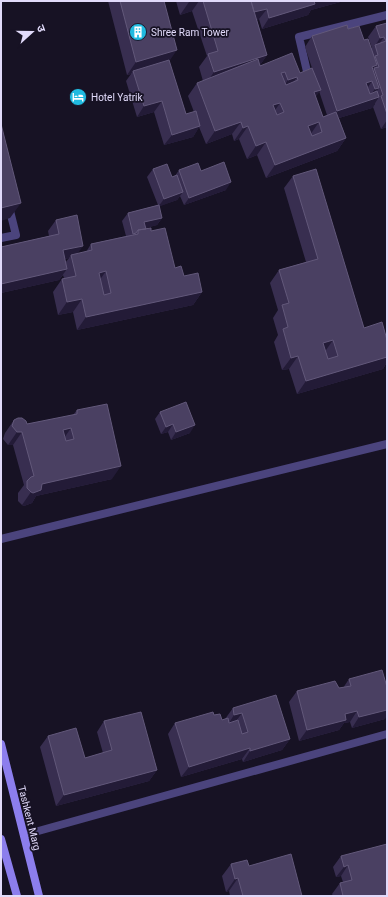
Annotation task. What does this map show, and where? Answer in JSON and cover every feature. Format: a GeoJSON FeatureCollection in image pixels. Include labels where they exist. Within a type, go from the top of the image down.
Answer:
{"type":"FeatureCollection","features":[{"type":"Feature","properties":{"kind":"street"},"geometry":{"type":"LineString","coordinates":[[312,90],[299,37],[387,15]]}},
{"type":"Feature","properties":{"kind":"street"},"geometry":{"type":"LineString","coordinates":[[1,238],[16,235],[7,196]]}},
{"type":"Feature","properties":{"kind":"street"},"geometry":{"type":"LineString","coordinates":[[1,539],[387,444]]}},
{"type":"Feature","properties":{"kind":"street"},"geometry":{"type":"LineString","coordinates":[[24,836],[387,734]]}},
{"type":"Feature","properties":{"kind":"street","name":"Tashkent Marg"},"geometry":{"type":"LineString","coordinates":[[1,744],[38,896]]}},
{"type":"Feature","properties":{"kind":"street"},"geometry":{"type":"LineString","coordinates":[[1,839],[17,896]]}},
{"type":"Feature","properties":{"kind":"building"},"geometry":{"type":"Polygon","coordinates":[[[120,1],[164,1],[177,50],[136,62],[120,1]]]}},
{"type":"Feature","properties":{"kind":"building"},"geometry":{"type":"Polygon","coordinates":[[[203,1],[251,1],[267,55],[214,72],[208,54],[218,51],[203,1]]]}},
{"type":"Feature","properties":{"kind":"building"},"geometry":{"type":"Polygon","coordinates":[[[251,1],[314,1],[315,4],[269,18],[267,9],[254,12],[251,1]]]}},
{"type":"Feature","properties":{"kind":"building"},"geometry":{"type":"Polygon","coordinates":[[[387,23],[387,114],[381,96],[383,95],[374,68],[379,67],[375,56],[378,55],[375,45],[386,41],[384,37],[380,38],[376,26],[387,23]]]}},
{"type":"Feature","properties":{"kind":"building"},"geometry":{"type":"Polygon","coordinates":[[[347,25],[348,29],[359,26],[364,40],[368,39],[377,65],[372,67],[379,88],[375,89],[372,81],[366,83],[370,94],[377,91],[379,97],[337,111],[312,36],[347,25]]]}},
{"type":"Feature","properties":{"kind":"building"},"geometry":{"type":"Polygon","coordinates":[[[292,53],[300,73],[312,68],[321,90],[314,92],[323,117],[336,112],[346,138],[275,165],[266,142],[256,146],[248,126],[243,128],[241,122],[215,131],[197,83],[258,59],[260,66],[292,53]],[[285,72],[281,73],[286,85],[298,80],[297,77],[288,80],[285,72]],[[280,103],[273,105],[277,115],[284,112],[280,103]],[[319,122],[308,126],[312,136],[322,132],[319,122]]]}},
{"type":"Feature","properties":{"kind":"building"},"geometry":{"type":"Polygon","coordinates":[[[169,60],[186,114],[196,111],[200,126],[172,135],[162,101],[144,106],[133,71],[169,60]]]}},
{"type":"Feature","properties":{"kind":"building"},"geometry":{"type":"Polygon","coordinates":[[[1,124],[21,203],[1,208],[1,124]]]}},
{"type":"Feature","properties":{"kind":"building"},"geometry":{"type":"Polygon","coordinates":[[[224,162],[231,182],[189,198],[179,170],[198,163],[201,171],[224,162]]]}},
{"type":"Feature","properties":{"kind":"building"},"geometry":{"type":"Polygon","coordinates":[[[167,164],[172,177],[177,175],[183,192],[164,199],[153,169],[167,164]]]}},
{"type":"Feature","properties":{"kind":"building"},"geometry":{"type":"Polygon","coordinates":[[[316,169],[364,328],[382,322],[387,340],[387,357],[306,381],[298,356],[291,358],[283,329],[288,327],[282,305],[289,303],[279,270],[318,259],[293,176],[316,169]],[[333,340],[323,343],[328,359],[338,356],[333,340]]]}},
{"type":"Feature","properties":{"kind":"building"},"geometry":{"type":"Polygon","coordinates":[[[159,205],[162,218],[144,222],[146,229],[138,230],[133,234],[128,213],[159,205]]]}},
{"type":"Feature","properties":{"kind":"building"},"geometry":{"type":"Polygon","coordinates":[[[77,215],[83,246],[63,250],[67,269],[1,284],[1,247],[59,234],[56,220],[77,215]]]}},
{"type":"Feature","properties":{"kind":"building"},"geometry":{"type":"Polygon","coordinates":[[[151,228],[151,231],[165,228],[175,268],[181,266],[184,276],[198,273],[202,292],[86,317],[82,299],[67,302],[62,279],[76,276],[71,255],[92,250],[91,244],[138,234],[138,230],[151,228]],[[106,271],[99,273],[104,295],[111,293],[106,271]]]}},
{"type":"Feature","properties":{"kind":"building"},"geometry":{"type":"Polygon","coordinates":[[[186,402],[195,425],[176,432],[173,424],[166,427],[160,412],[186,402]]]}},
{"type":"Feature","properties":{"kind":"building"},"geometry":{"type":"Polygon","coordinates":[[[107,404],[121,466],[42,484],[41,490],[33,493],[31,492],[27,488],[27,481],[34,476],[22,432],[17,432],[12,426],[14,420],[22,418],[27,424],[77,414],[77,410],[107,404]],[[71,428],[63,430],[66,441],[74,439],[71,428]]]}},
{"type":"Feature","properties":{"kind":"building"},"geometry":{"type":"Polygon","coordinates":[[[382,670],[387,687],[387,710],[359,717],[357,711],[345,714],[346,720],[307,730],[297,691],[335,681],[339,688],[351,686],[349,679],[382,670]]]}},
{"type":"Feature","properties":{"kind":"building"},"geometry":{"type":"Polygon","coordinates":[[[276,695],[290,739],[250,751],[250,748],[189,767],[175,723],[213,712],[214,715],[220,714],[222,720],[228,718],[229,723],[238,720],[242,734],[248,732],[242,713],[234,715],[233,708],[276,695]]]}},
{"type":"Feature","properties":{"kind":"building"},"geometry":{"type":"Polygon","coordinates":[[[141,712],[157,770],[64,795],[48,736],[76,728],[85,758],[112,750],[104,721],[141,712]]]}},
{"type":"Feature","properties":{"kind":"building"},"geometry":{"type":"Polygon","coordinates":[[[387,844],[387,896],[343,896],[340,883],[352,880],[348,865],[344,867],[341,856],[387,844]]]}},
{"type":"Feature","properties":{"kind":"building"},"geometry":{"type":"Polygon","coordinates":[[[291,854],[302,896],[243,896],[238,878],[235,879],[231,864],[247,860],[249,866],[291,854]]]}},
{"type":"Feature","properties":{"kind":"place","name":"Shree Ram Tower"},"geometry":{"type":"Point","coordinates":[138,32]}},
{"type":"Feature","properties":{"kind":"place","name":"Hotel Yatrik"},"geometry":{"type":"Point","coordinates":[78,97]}}]}
